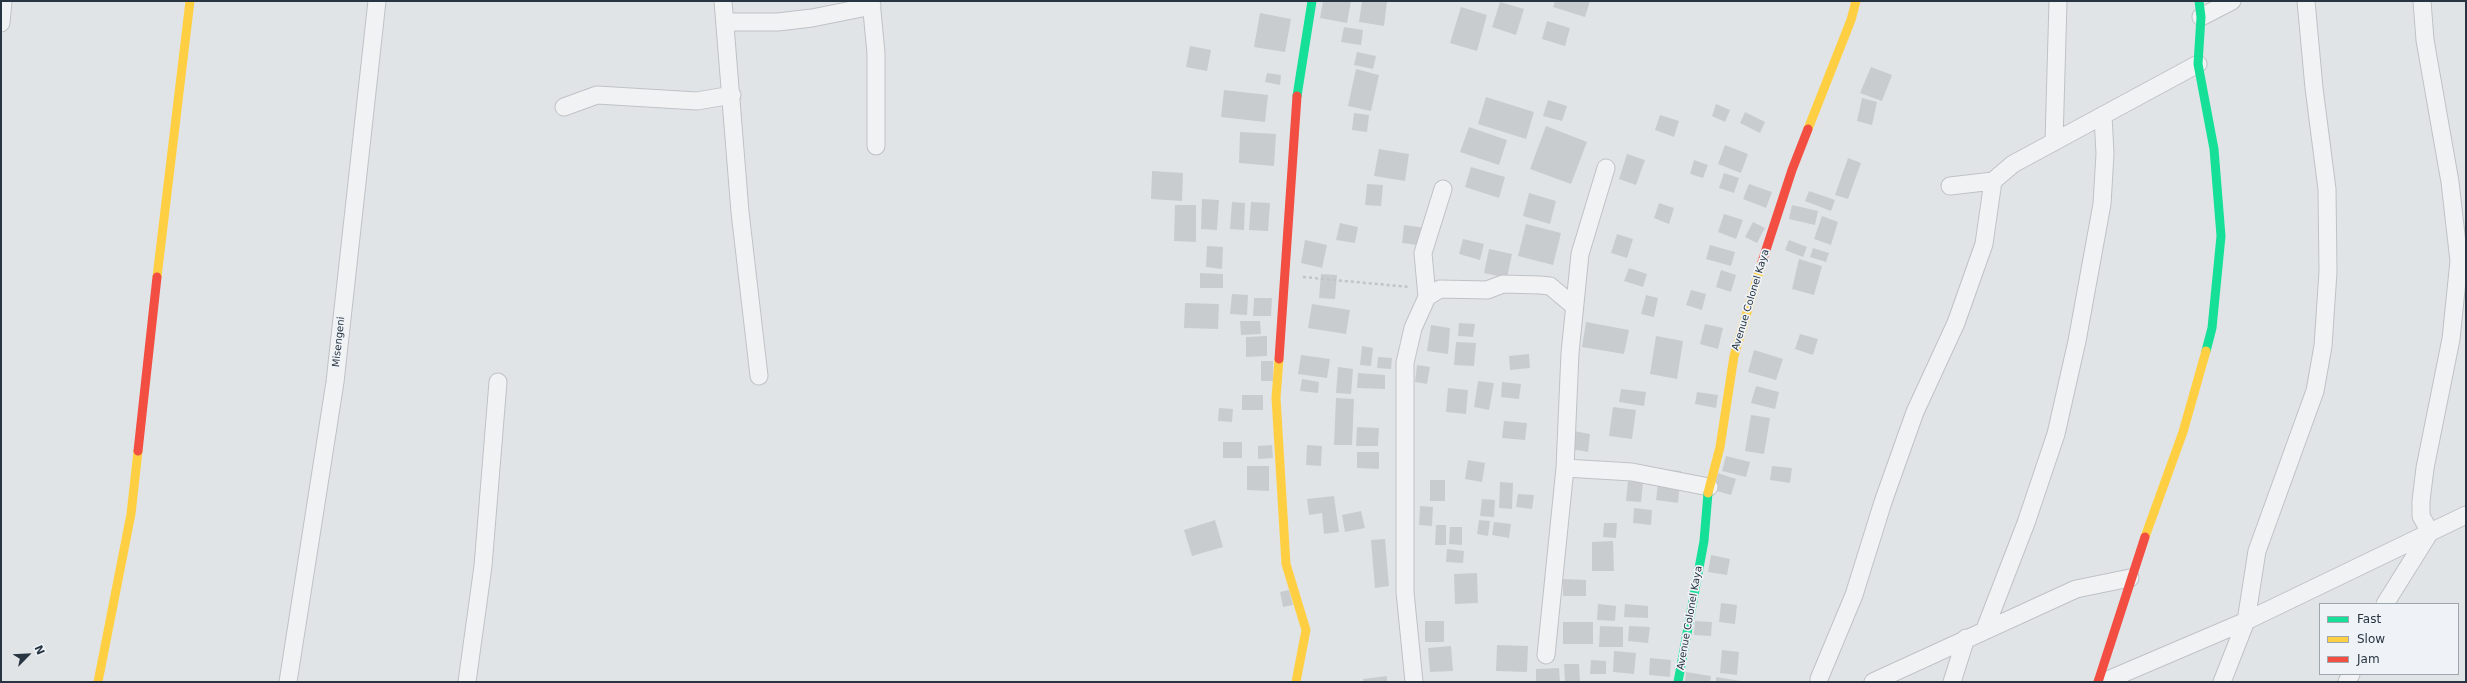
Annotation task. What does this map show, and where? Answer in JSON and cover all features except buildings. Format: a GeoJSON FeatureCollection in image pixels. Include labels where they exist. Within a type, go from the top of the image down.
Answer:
{"type":"FeatureCollection","features":[{"type":"Feature","properties":{"kind":"street"},"geometry":{"type":"LineString","coordinates":[[1,23],[3,1]]}},
{"type":"Feature","properties":{"kind":"street"},"geometry":{"type":"LineString","coordinates":[[98,682],[131,514],[170,152],[190,1]]}},
{"type":"Feature","properties":{"kind":"street","name":"Misengeni"},"geometry":{"type":"LineString","coordinates":[[288,682],[335,382],[377,1]]}},
{"type":"Feature","properties":{"kind":"street"},"geometry":{"type":"LineString","coordinates":[[723,1],[732,95],[740,212],[759,376]]}},
{"type":"Feature","properties":{"kind":"street"},"geometry":{"type":"LineString","coordinates":[[1296,682],[1306,630],[1286,564],[1276,398],[1297,91],[1312,1]]}},
{"type":"Feature","properties":{"kind":"street","name":"Avenue Colonel Kaya"},"geometry":{"type":"LineString","coordinates":[[1678,682],[1704,541],[1709,487],[1720,446],[1734,356],[1743,320],[1792,170],[1851,20],[1856,1]]}},
{"type":"Feature","properties":{"kind":"street"},"geometry":{"type":"LineString","coordinates":[[2054,142],[2058,1]]}},
{"type":"Feature","properties":{"kind":"street"},"geometry":{"type":"LineString","coordinates":[[2098,682],[2130,578],[2184,432],[2212,328],[2221,236],[2219,192],[2198,64],[2200,9],[2232,1]]}},
{"type":"Feature","properties":{"kind":"street"},"geometry":{"type":"LineString","coordinates":[[2222,682],[2246,621],[2257,551],[2315,391],[2323,346],[2328,272],[2327,189],[2314,88],[2306,1]]}},
{"type":"Feature","properties":{"kind":"street"},"geometry":{"type":"LineString","coordinates":[[2422,1],[2425,40],[2450,182],[2459,260],[2451,339],[2425,468],[2421,501],[2421,516],[2430,532]]}},
{"type":"Feature","properties":{"kind":"street"},"geometry":{"type":"LineString","coordinates":[[726,22],[778,22],[812,18],[871,3],[876,53],[876,146]]}},
{"type":"Feature","properties":{"kind":"street"},"geometry":{"type":"LineString","coordinates":[[1950,186],[1993,181],[2013,164],[2198,64]]}},
{"type":"Feature","properties":{"kind":"street"},"geometry":{"type":"LineString","coordinates":[[564,107],[597,95],[697,101],[732,95]]}},
{"type":"Feature","properties":{"kind":"street"},"geometry":{"type":"LineString","coordinates":[[1985,629],[2026,523],[2056,434],[2078,340],[2102,204],[2105,154],[2103,115]]}},
{"type":"Feature","properties":{"kind":"street"},"geometry":{"type":"LineString","coordinates":[[1546,655],[1565,468],[1574,306],[1580,254],[1606,168]]}},
{"type":"Feature","properties":{"kind":"street"},"geometry":{"type":"LineString","coordinates":[[1819,682],[1818,679],[1854,595],[1883,502],[1915,412],[1956,323],[1984,244],[1993,181]]}},
{"type":"Feature","properties":{"kind":"street"},"geometry":{"type":"LineString","coordinates":[[1414,682],[1405,592],[1405,363],[1413,328],[1427,297],[1423,253],[1443,189]]}},
{"type":"Feature","properties":{"kind":"street"},"geometry":{"type":"LineString","coordinates":[[1427,297],[1440,289],[1487,290],[1503,284],[1519,283],[1550,286],[1574,306]]}},
{"type":"Feature","properties":{"kind":"street"},"geometry":{"type":"LineString","coordinates":[[467,682],[483,566],[498,382]]}},
{"type":"Feature","properties":{"kind":"street"},"geometry":{"type":"LineString","coordinates":[[1565,468],[1632,472],[1709,487]]}},
{"type":"Feature","properties":{"kind":"street"},"geometry":{"type":"LineString","coordinates":[[2103,682],[2246,621],[2466,515]]}},
{"type":"Feature","properties":{"kind":"street"},"geometry":{"type":"LineString","coordinates":[[2386,603],[2430,532]]}},
{"type":"Feature","properties":{"kind":"street"},"geometry":{"type":"LineString","coordinates":[[1873,682],[1985,629],[2076,589],[2130,578]]}},
{"type":"Feature","properties":{"kind":"street"},"geometry":{"type":"LineString","coordinates":[[1952,682],[1966,638]]}},
{"type":"Feature","properties":{"kind":"path"},"geometry":{"type":"LineString","coordinates":[[1285,274],[1410,287],[1427,297]]}},
{"type":"Feature","properties":{"kind":"traffic: fast"},"geometry":{"type":"LineString","coordinates":[[1297,96],[1312,1]]}},
{"type":"Feature","properties":{"kind":"traffic: fast"},"geometry":{"type":"LineString","coordinates":[[2199,1],[2201,17],[2198,64],[2214,149],[2221,236],[2212,328],[2206,351]]}},
{"type":"Feature","properties":{"kind":"traffic: fast"},"geometry":{"type":"LineString","coordinates":[[1678,682],[1704,541],[1708,493]]}},
{"type":"Feature","properties":{"kind":"traffic: slow"},"geometry":{"type":"LineString","coordinates":[[157,277],[190,1]]}},
{"type":"Feature","properties":{"kind":"traffic: slow"},"geometry":{"type":"LineString","coordinates":[[1808,129],[1851,20],[1856,1]]}},
{"type":"Feature","properties":{"kind":"traffic: slow"},"geometry":{"type":"LineString","coordinates":[[1708,493],[1720,447],[1734,356],[1762,262]]}},
{"type":"Feature","properties":{"kind":"traffic: slow"},"geometry":{"type":"LineString","coordinates":[[2145,537],[2183,432],[2206,351]]}},
{"type":"Feature","properties":{"kind":"traffic: slow"},"geometry":{"type":"LineString","coordinates":[[1279,359],[1276,398],[1286,564],[1306,630],[1296,682]]}},
{"type":"Feature","properties":{"kind":"traffic: slow"},"geometry":{"type":"LineString","coordinates":[[98,682],[131,514],[138,451]]}},
{"type":"Feature","properties":{"kind":"traffic: jam"},"geometry":{"type":"LineString","coordinates":[[1279,359],[1297,96]]}},
{"type":"Feature","properties":{"kind":"traffic: jam"},"geometry":{"type":"LineString","coordinates":[[1762,262],[1792,170],[1808,129]]}},
{"type":"Feature","properties":{"kind":"traffic: jam"},"geometry":{"type":"LineString","coordinates":[[138,451],[157,277]]}},
{"type":"Feature","properties":{"kind":"traffic: jam"},"geometry":{"type":"LineString","coordinates":[[2098,682],[2145,537]]}}]}
